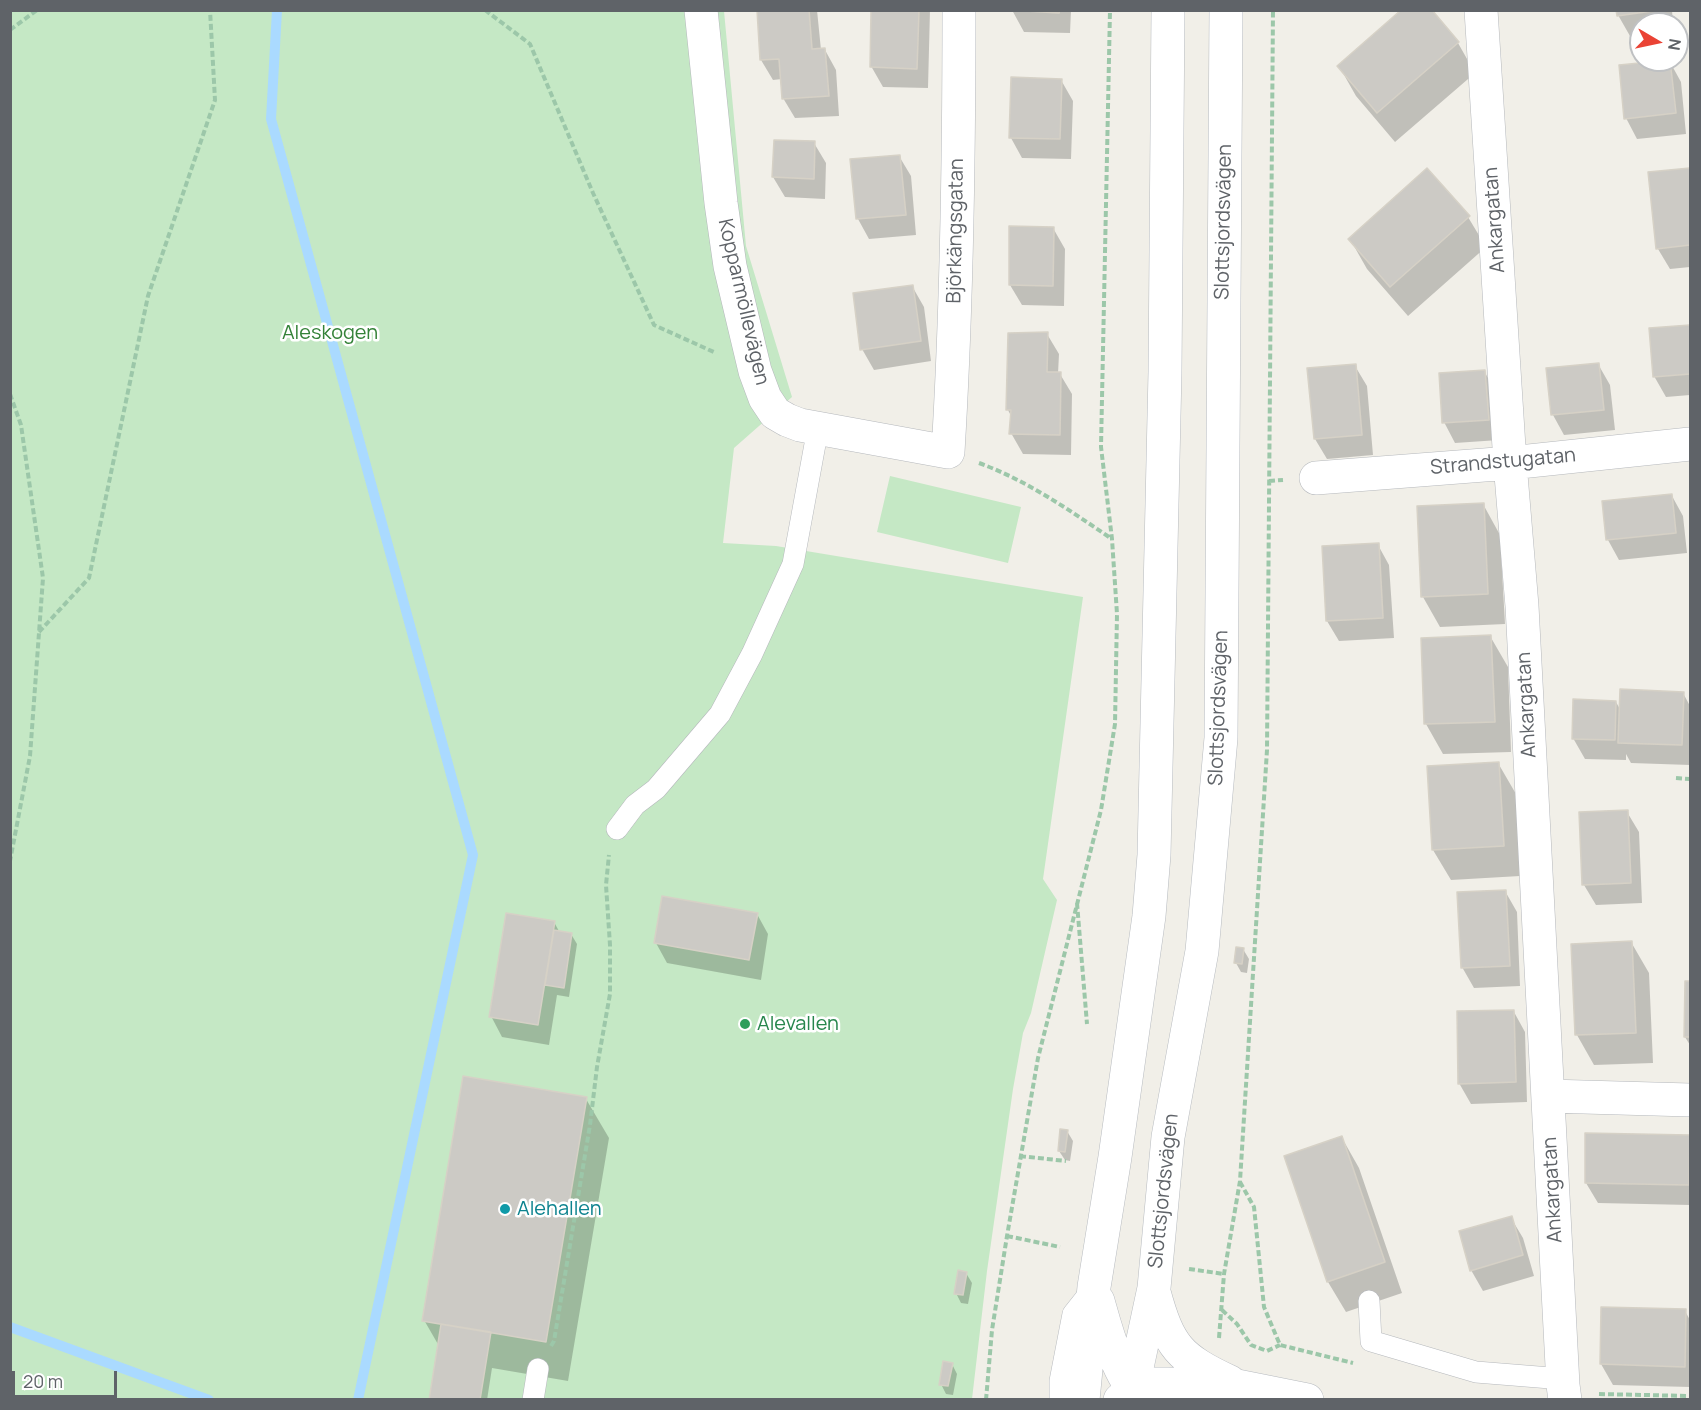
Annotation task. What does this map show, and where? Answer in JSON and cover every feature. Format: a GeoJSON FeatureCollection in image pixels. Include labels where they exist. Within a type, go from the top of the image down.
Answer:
{"type":"FeatureCollection","features":[{"type":"Feature","properties":{"kind":"main road","name":"Kopparmöllevägen"},"geometry":{"type":"LineString","coordinates":[[701,10],[721,202],[729,255],[755,371],[765,398],[775,413],[787,420],[818,428],[948,452]]}},
{"type":"Feature","properties":{"kind":"main road","name":"Björkängsgatan"},"geometry":{"type":"LineString","coordinates":[[948,452],[959,120],[959,10]]}},
{"type":"Feature","properties":{"kind":"main road"},"geometry":{"type":"LineString","coordinates":[[1083,1400],[1094,1287],[1119,1134],[1149,916],[1154,855],[1165,384],[1168,10]]}},
{"type":"Feature","properties":{"kind":"main road","name":"Slottsjordsvägen"},"geometry":{"type":"LineString","coordinates":[[1132,1397],[1154,1288],[1168,1137],[1202,951],[1221,738],[1226,10]]}},
{"type":"Feature","properties":{"kind":"main road","name":"Ankargatan"},"geometry":{"type":"LineString","coordinates":[[1481,10],[1510,463],[1522,606],[1564,1392]]}},
{"type":"Feature","properties":{"kind":"main road","name":"Strandstugatan"},"geometry":{"type":"LineString","coordinates":[[1316,478],[1510,463],[1690,444]]}},
{"type":"Feature","properties":{"kind":"main road"},"geometry":{"type":"LineString","coordinates":[[1548,1096],[1690,1100]]}},
{"type":"Feature","properties":{"kind":"main road"},"geometry":{"type":"LineString","coordinates":[[1094,1287],[1109,1338],[1132,1397],[1151,1384],[1237,1386],[1307,1400]]}},
{"type":"Feature","properties":{"kind":"main road"},"geometry":{"type":"LineString","coordinates":[[1154,1288],[1167,1334],[1174,1344],[1186,1358],[1237,1386]]}},
{"type":"Feature","properties":{"kind":"lane"},"geometry":{"type":"LineString","coordinates":[[617,829],[635,805],[656,789],[720,714],[752,654],[793,564],[818,428]]}},
{"type":"Feature","properties":{"kind":"lane"},"geometry":{"type":"LineString","coordinates":[[1060,1400],[1060,1381],[1073,1314],[1094,1287]]}},
{"type":"Feature","properties":{"kind":"lane"},"geometry":{"type":"LineString","coordinates":[[1368,1301],[1371,1341],[1476,1372],[1564,1392]]}},
{"type":"Feature","properties":{"kind":"lane"},"geometry":{"type":"LineString","coordinates":[[533,1400],[538,1370]]}},
{"type":"Feature","properties":{"kind":"path"},"geometry":{"type":"LineString","coordinates":[[10,30],[37,10]]}},
{"type":"Feature","properties":{"kind":"path"},"geometry":{"type":"LineString","coordinates":[[39,632],[89,579],[148,296],[215,100],[210,10]]}},
{"type":"Feature","properties":{"kind":"path"},"geometry":{"type":"LineString","coordinates":[[485,10],[530,44],[593,193],[654,325],[755,371]]}},
{"type":"Feature","properties":{"kind":"path"},"geometry":{"type":"LineString","coordinates":[[986,1400],[992,1330],[1006,1236],[1038,1058],[1101,810],[1114,723],[1117,614],[1112,539],[1101,447],[1110,10]]}},
{"type":"Feature","properties":{"kind":"path"},"geometry":{"type":"LineString","coordinates":[[1219,1341],[1224,1274],[1240,1181],[1267,750],[1273,10]]}},
{"type":"Feature","properties":{"kind":"path"},"geometry":{"type":"LineString","coordinates":[[10,394],[21,425],[43,578],[30,756],[10,861]]}},
{"type":"Feature","properties":{"kind":"path"},"geometry":{"type":"LineString","coordinates":[[948,452],[999,471],[1050,496],[1112,539]]}},
{"type":"Feature","properties":{"kind":"path"},"geometry":{"type":"LineString","coordinates":[[1676,778],[1690,779]]}},
{"type":"Feature","properties":{"kind":"path"},"geometry":{"type":"LineString","coordinates":[[538,1370],[554,1341],[610,994],[606,885],[609,853],[617,829]]}},
{"type":"Feature","properties":{"kind":"path"},"geometry":{"type":"LineString","coordinates":[[1077,900],[1087,1024]]}},
{"type":"Feature","properties":{"kind":"path"},"geometry":{"type":"LineString","coordinates":[[1020,1156],[1066,1161]]}},
{"type":"Feature","properties":{"kind":"path"},"geometry":{"type":"LineString","coordinates":[[1006,1236],[1060,1247]]}},
{"type":"Feature","properties":{"kind":"path"},"geometry":{"type":"LineString","coordinates":[[1186,1268],[1224,1274]]}},
{"type":"Feature","properties":{"kind":"path"},"geometry":{"type":"LineString","coordinates":[[1222,1309],[1237,1324],[1251,1345],[1267,1351],[1280,1345]]}},
{"type":"Feature","properties":{"kind":"green space","name":"Aleskogen"},"geometry":{"type":"Polygon","coordinates":[[[10,11],[724,11],[746,246],[792,397],[734,448],[723,543],[776,546],[1083,597],[1043,879],[1057,900],[1031,1013],[1023,1033],[1013,1089],[987,1271],[972,1399],[11,1399],[10,11]]]}},
{"type":"Feature","properties":{"kind":"green space"},"geometry":{"type":"Polygon","coordinates":[[[890,476],[1021,507],[1008,563],[877,532],[890,476]]]}},
{"type":"Feature","properties":{"kind":"building"},"geometry":{"type":"Polygon","coordinates":[[[757,10],[809,10],[812,49],[825,48],[829,96],[782,99],[779,59],[760,60],[757,10]]]}},
{"type":"Feature","properties":{"kind":"building"},"geometry":{"type":"Polygon","coordinates":[[[871,10],[919,10],[917,69],[870,67],[871,10]]]}},
{"type":"Feature","properties":{"kind":"building"},"geometry":{"type":"Polygon","coordinates":[[[1010,10],[1060,10],[1059,13],[1010,10]]]}},
{"type":"Feature","properties":{"kind":"building"},"geometry":{"type":"Polygon","coordinates":[[[1401,10],[1432,10],[1459,42],[1377,113],[1337,66],[1401,10]]]}},
{"type":"Feature","properties":{"kind":"building"},"geometry":{"type":"Polygon","coordinates":[[[1616,10],[1659,10],[1629,12],[1629,14],[1617,16],[1616,10]]]}},
{"type":"Feature","properties":{"kind":"building"},"geometry":{"type":"Polygon","coordinates":[[[1629,64],[1629,72],[1671,72],[1676,113],[1624,119],[1619,65],[1629,64]]]}},
{"type":"Feature","properties":{"kind":"building"},"geometry":{"type":"Polygon","coordinates":[[[1011,77],[1062,79],[1060,139],[1009,138],[1011,77]]]}},
{"type":"Feature","properties":{"kind":"building"},"geometry":{"type":"Polygon","coordinates":[[[774,140],[815,141],[814,179],[772,177],[774,140]]]}},
{"type":"Feature","properties":{"kind":"building"},"geometry":{"type":"Polygon","coordinates":[[[900,155],[906,215],[856,219],[850,159],[900,155]]]}},
{"type":"Feature","properties":{"kind":"building"},"geometry":{"type":"Polygon","coordinates":[[[1427,168],[1470,216],[1390,287],[1348,239],[1427,168]]]}},
{"type":"Feature","properties":{"kind":"building"},"geometry":{"type":"Polygon","coordinates":[[[1690,168],[1690,245],[1656,249],[1648,172],[1690,168]]]}},
{"type":"Feature","properties":{"kind":"building"},"geometry":{"type":"Polygon","coordinates":[[[1009,226],[1054,227],[1053,286],[1009,285],[1009,226]]]}},
{"type":"Feature","properties":{"kind":"building"},"geometry":{"type":"Polygon","coordinates":[[[913,285],[921,341],[860,350],[853,293],[913,285]]]}},
{"type":"Feature","properties":{"kind":"building"},"geometry":{"type":"Polygon","coordinates":[[[1690,325],[1690,374],[1653,377],[1649,328],[1690,325]]]}},
{"type":"Feature","properties":{"kind":"building"},"geometry":{"type":"Polygon","coordinates":[[[1048,332],[1047,372],[1061,372],[1060,435],[1009,434],[1011,410],[1006,410],[1008,333],[1048,332]]]}},
{"type":"Feature","properties":{"kind":"building"},"geometry":{"type":"Polygon","coordinates":[[[1599,363],[1604,410],[1551,415],[1546,368],[1599,363]]]}},
{"type":"Feature","properties":{"kind":"building"},"geometry":{"type":"Polygon","coordinates":[[[1356,364],[1362,435],[1314,439],[1307,368],[1356,364]]]}},
{"type":"Feature","properties":{"kind":"building"},"geometry":{"type":"Polygon","coordinates":[[[1485,370],[1489,420],[1442,423],[1439,373],[1485,370]]]}},
{"type":"Feature","properties":{"kind":"building"},"geometry":{"type":"Polygon","coordinates":[[[1672,494],[1676,533],[1606,540],[1602,501],[1672,494]]]}},
{"type":"Feature","properties":{"kind":"building"},"geometry":{"type":"Polygon","coordinates":[[[1484,503],[1488,594],[1421,597],[1417,506],[1484,503]]]}},
{"type":"Feature","properties":{"kind":"building"},"geometry":{"type":"Polygon","coordinates":[[[1379,543],[1383,618],[1326,621],[1322,546],[1379,543]]]}},
{"type":"Feature","properties":{"kind":"building"},"geometry":{"type":"Polygon","coordinates":[[[1491,635],[1495,722],[1424,724],[1421,638],[1491,635]]]}},
{"type":"Feature","properties":{"kind":"building"},"geometry":{"type":"Polygon","coordinates":[[[1620,689],[1684,692],[1682,745],[1618,743],[1620,689]]]}},
{"type":"Feature","properties":{"kind":"building"},"geometry":{"type":"Polygon","coordinates":[[[1573,699],[1616,701],[1615,740],[1572,739],[1573,699]]]}},
{"type":"Feature","properties":{"kind":"building"},"geometry":{"type":"Polygon","coordinates":[[[1499,762],[1504,846],[1432,850],[1427,766],[1499,762]]]}},
{"type":"Feature","properties":{"kind":"building"},"geometry":{"type":"Polygon","coordinates":[[[1628,810],[1631,883],[1582,885],[1579,812],[1628,810]]]}},
{"type":"Feature","properties":{"kind":"building"},"geometry":{"type":"Polygon","coordinates":[[[1506,890],[1510,966],[1461,968],[1457,892],[1506,890]]]}},
{"type":"Feature","properties":{"kind":"building"},"geometry":{"type":"Polygon","coordinates":[[[662,896],[758,913],[749,960],[654,943],[662,896]]]}},
{"type":"Feature","properties":{"kind":"building"},"geometry":{"type":"Polygon","coordinates":[[[506,913],[555,921],[538,1025],[489,1017],[506,913]]]}},
{"type":"Feature","properties":{"kind":"building"},"geometry":{"type":"Polygon","coordinates":[[[554,930],[572,933],[564,988],[545,985],[554,930]]]}},
{"type":"Feature","properties":{"kind":"building"},"geometry":{"type":"Polygon","coordinates":[[[1632,941],[1636,1033],[1575,1035],[1571,944],[1632,941]]]}},
{"type":"Feature","properties":{"kind":"building"},"geometry":{"type":"Polygon","coordinates":[[[1236,947],[1244,948],[1242,964],[1234,963],[1236,947]]]}},
{"type":"Feature","properties":{"kind":"building"},"geometry":{"type":"Polygon","coordinates":[[[1685,981],[1690,981],[1690,1037],[1684,1037],[1685,981]]]}},
{"type":"Feature","properties":{"kind":"building"},"geometry":{"type":"Polygon","coordinates":[[[1514,1010],[1516,1082],[1458,1084],[1457,1011],[1514,1010]]]}},
{"type":"Feature","properties":{"kind":"building","name":"Alehallen"},"geometry":{"type":"Polygon","coordinates":[[[463,1076],[587,1097],[546,1342],[422,1321],[463,1076]]]}},
{"type":"Feature","properties":{"kind":"building"},"geometry":{"type":"Polygon","coordinates":[[[1060,1129],[1068,1130],[1065,1152],[1058,1151],[1060,1129]]]}},
{"type":"Feature","properties":{"kind":"building"},"geometry":{"type":"Polygon","coordinates":[[[1585,1133],[1690,1135],[1689,1185],[1585,1183],[1585,1133]]]}},
{"type":"Feature","properties":{"kind":"building"},"geometry":{"type":"Polygon","coordinates":[[[1342,1136],[1385,1262],[1327,1282],[1284,1156],[1342,1136]]]}},
{"type":"Feature","properties":{"kind":"building"},"geometry":{"type":"Polygon","coordinates":[[[1512,1216],[1523,1255],[1470,1271],[1459,1231],[1512,1216]]]}},
{"type":"Feature","properties":{"kind":"building"},"geometry":{"type":"Polygon","coordinates":[[[958,1270],[967,1272],[963,1295],[954,1294],[958,1270]]]}},
{"type":"Feature","properties":{"kind":"building"},"geometry":{"type":"Polygon","coordinates":[[[1601,1307],[1686,1309],[1685,1367],[1600,1364],[1601,1307]]]}},
{"type":"Feature","properties":{"kind":"building"},"geometry":{"type":"Polygon","coordinates":[[[441,1324],[491,1332],[480,1400],[429,1400],[441,1324]]]}},
{"type":"Feature","properties":{"kind":"building"},"geometry":{"type":"Polygon","coordinates":[[[943,1361],[953,1363],[948,1386],[939,1385],[943,1361]]]}},
{"type":"Feature","properties":{"kind":"waterway"},"geometry":{"type":"LineString","coordinates":[[277,10],[271,119],[473,855],[358,1400]]}},
{"type":"Feature","properties":{"kind":"waterway"},"geometry":{"type":"LineString","coordinates":[[10,1327],[209,1400]]}},
{"type":"Feature","properties":{"kind":"place","name":"Alevallen"},"geometry":{"type":"Point","coordinates":[745,1024]}},
{"type":"Feature","properties":{"kind":"place","name":"Alehallen"},"geometry":{"type":"Point","coordinates":[505,1209]}}]}
